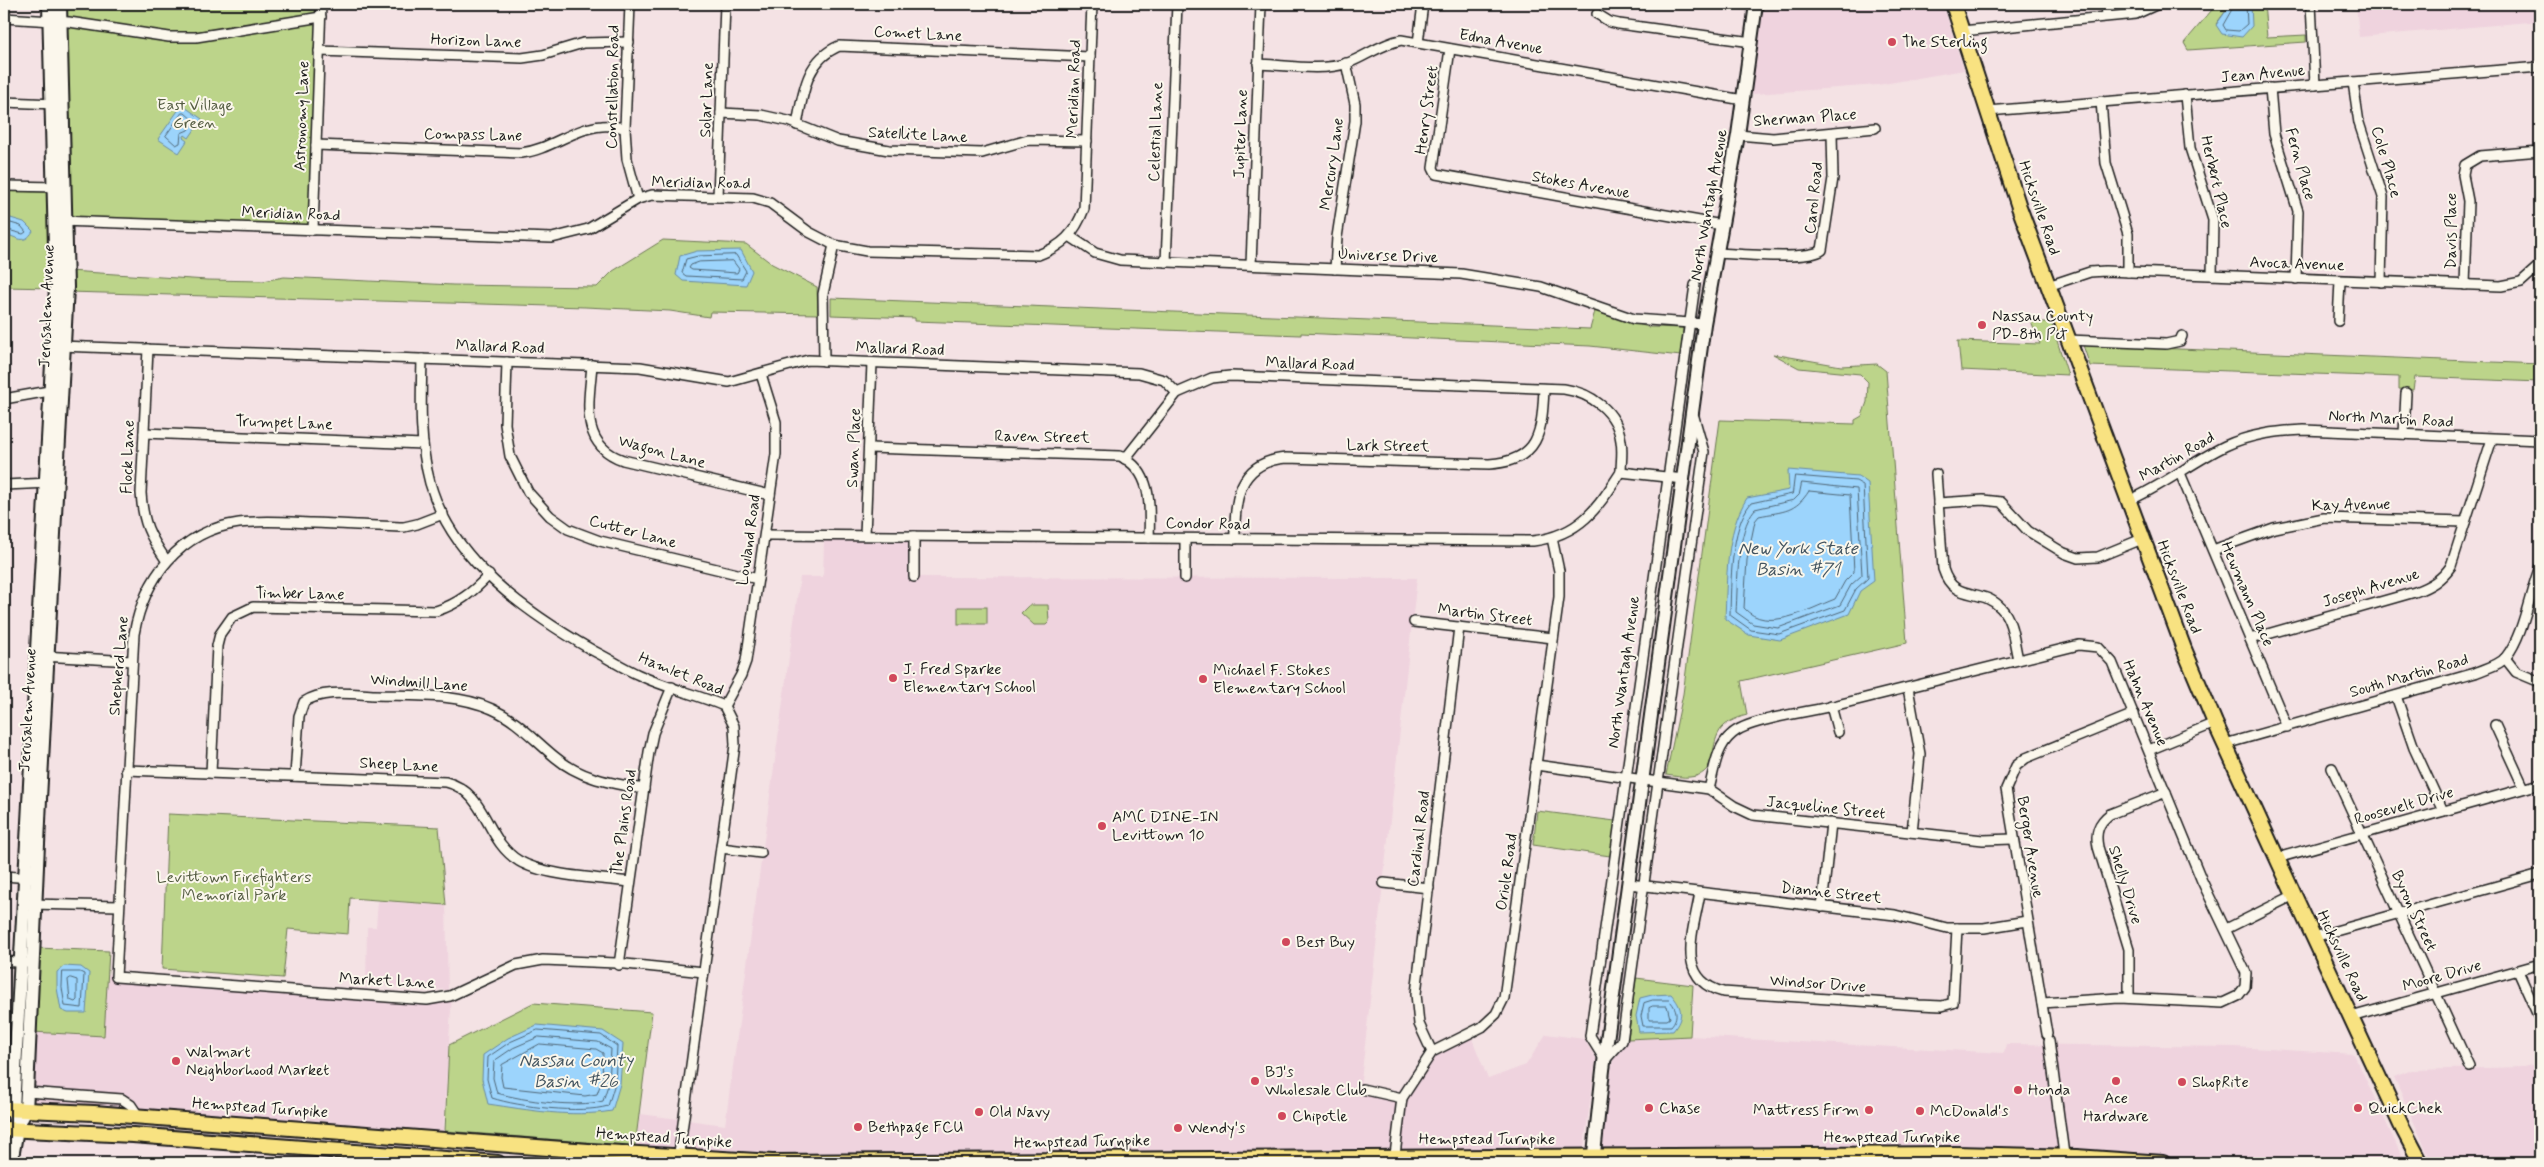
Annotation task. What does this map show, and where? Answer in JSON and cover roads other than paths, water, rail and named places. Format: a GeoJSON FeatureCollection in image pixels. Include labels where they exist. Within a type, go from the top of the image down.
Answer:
{"type":"FeatureCollection","features":[{"type":"Feature","properties":{"kind":"main road","name":"Jerusalem Avenue"},"geometry":{"type":"LineString","coordinates":[[10,1129],[14,1110],[27,963],[58,346],[56,287],[60,221],[55,22],[50,4]]}},
{"type":"Feature","properties":{"kind":"main road","name":"Jerusalem Avenue"},"geometry":{"type":"LineString","coordinates":[[55,22],[60,4]]}},
{"type":"Feature","properties":{"kind":"main road","name":"North Wantagh Avenue"},"geometry":{"type":"LineString","coordinates":[[1593,1160],[1704,324],[1738,135],[1756,4]]}},
{"type":"Feature","properties":{"kind":"main road","name":"Hicksville Road"},"geometry":{"type":"LineString","coordinates":[[1953,4],[2019,207],[2142,539],[2214,723],[2414,1157],[2421,1163]]}},
{"type":"Feature","properties":{"kind":"main road","name":"Jerusalem Avenue"},"geometry":{"type":"LineString","coordinates":[[14,1110],[27,1092],[27,963]]}},
{"type":"Feature","properties":{"kind":"main road","name":"Hempstead Turnpike"},"geometry":{"type":"LineString","coordinates":[[14,1110],[139,1116],[588,1157],[678,1160],[772,1162],[1228,1162],[1593,1160],[1955,1154],[2163,1163]]}},
{"type":"Feature","properties":{"kind":"main road"},"geometry":{"type":"LineString","coordinates":[[11,1163],[10,1129],[134,1135],[498,1163]]}},
{"type":"Feature","properties":{"kind":"street","name":"Astronomy Lane"},"geometry":{"type":"LineString","coordinates":[[313,230],[321,4]]}},
{"type":"Feature","properties":{"kind":"street","name":"Constellation Road"},"geometry":{"type":"LineString","coordinates":[[630,4],[630,42],[625,128],[627,158],[638,199]]}},
{"type":"Feature","properties":{"kind":"street","name":"Solar Lane"},"geometry":{"type":"LineString","coordinates":[[718,197],[725,4]]}},
{"type":"Feature","properties":{"kind":"street","name":"Meridian Road"},"geometry":{"type":"LineString","coordinates":[[60,221],[552,238],[588,229],[638,199],[652,196],[753,198],[770,203],[809,232],[834,245],[867,251],[1038,255],[1051,250],[1070,237],[1084,209],[1092,4]]}},
{"type":"Feature","properties":{"kind":"street","name":"Celestial Lane"},"geometry":{"type":"LineString","coordinates":[[1166,262],[1177,4]]}},
{"type":"Feature","properties":{"kind":"street","name":"Jupiter Lane"},"geometry":{"type":"LineString","coordinates":[[1251,265],[1261,4]]}},
{"type":"Feature","properties":{"kind":"street","name":"Henry Street"},"geometry":{"type":"LineString","coordinates":[[1418,43],[1423,4]]}},
{"type":"Feature","properties":{"kind":"street"},"geometry":{"type":"LineString","coordinates":[[2106,4],[2107,16]]}},
{"type":"Feature","properties":{"kind":"street"},"geometry":{"type":"LineString","coordinates":[[1962,30],[2136,14],[2158,4]]}},
{"type":"Feature","properties":{"kind":"street"},"geometry":{"type":"LineString","coordinates":[[2311,4],[2315,84]]}},
{"type":"Feature","properties":{"kind":"street"},"geometry":{"type":"LineString","coordinates":[[1597,14],[1610,22],[1619,24],[1752,42]]}},
{"type":"Feature","properties":{"kind":"street"},"geometry":{"type":"LineString","coordinates":[[4,18],[55,22],[169,37],[196,37],[321,17]]}},
{"type":"Feature","properties":{"kind":"street","name":"Edna Avenue"},"geometry":{"type":"LineString","coordinates":[[1258,64],[1329,66],[1346,64],[1368,55],[1391,42],[1401,40],[1743,100]]}},
{"type":"Feature","properties":{"kind":"street","name":"Horizon Lane"},"geometry":{"type":"LineString","coordinates":[[319,51],[522,58],[543,55],[583,42],[630,42]]}},
{"type":"Feature","properties":{"kind":"street","name":"Comet Lane"},"geometry":{"type":"LineString","coordinates":[[797,125],[810,71],[822,56],[839,46],[1090,58]]}},
{"type":"Feature","properties":{"kind":"street","name":"Henry Street"},"geometry":{"type":"LineString","coordinates":[[1436,174],[1433,168],[1450,49]]}},
{"type":"Feature","properties":{"kind":"street","name":"Mercury Lane"},"geometry":{"type":"LineString","coordinates":[[1335,269],[1337,237],[1355,121],[1355,104],[1346,64]]}},
{"type":"Feature","properties":{"kind":"street","name":"Jean Avenue"},"geometry":{"type":"LineString","coordinates":[[1988,111],[2540,67]]}},
{"type":"Feature","properties":{"kind":"street","name":"Cole Place"},"geometry":{"type":"LineString","coordinates":[[2353,82],[2359,123],[2383,197],[2381,282]]}},
{"type":"Feature","properties":{"kind":"street","name":"Fern Place"},"geometry":{"type":"LineString","coordinates":[[2270,88],[2274,134],[2298,211],[2296,279]]}},
{"type":"Feature","properties":{"kind":"street","name":"Herbert Place"},"geometry":{"type":"LineString","coordinates":[[2185,95],[2190,148],[2212,220],[2212,275]]}},
{"type":"Feature","properties":{"kind":"street"},"geometry":{"type":"LineString","coordinates":[[4,102],[57,104]]}},
{"type":"Feature","properties":{"kind":"street"},"geometry":{"type":"LineString","coordinates":[[2101,102],[2106,163],[2128,234],[2128,272]]}},
{"type":"Feature","properties":{"kind":"street","name":"Satellite Lane"},"geometry":{"type":"LineString","coordinates":[[721,113],[761,115],[797,125],[838,141],[865,148],[898,151],[982,153],[1028,140],[1087,141]]}},
{"type":"Feature","properties":{"kind":"street","name":"Compass Lane"},"geometry":{"type":"LineString","coordinates":[[316,145],[521,153],[550,146],[585,129],[602,126],[625,128]]}},
{"type":"Feature","properties":{"kind":"street","name":"Sherman Place"},"geometry":{"type":"LineString","coordinates":[[1738,135],[1773,138],[1874,128]]}},
{"type":"Feature","properties":{"kind":"street","name":"Carol Road"},"geometry":{"type":"LineString","coordinates":[[1717,253],[1801,256],[1818,253],[1822,250],[1833,178],[1832,133]]}},
{"type":"Feature","properties":{"kind":"street","name":"Davis Place"},"geometry":{"type":"LineString","coordinates":[[2465,285],[2468,201],[2463,175],[2465,165],[2480,156],[2540,151]]}},
{"type":"Feature","properties":{"kind":"street","name":"Stokes Avenue"},"geometry":{"type":"LineString","coordinates":[[1436,174],[1722,225]]}},
{"type":"Feature","properties":{"kind":"street"},"geometry":{"type":"LineString","coordinates":[[4,186],[59,187]]}},
{"type":"Feature","properties":{"kind":"street","name":"Universe Drive"},"geometry":{"type":"LineString","coordinates":[[1070,237],[1095,254],[1107,258],[1461,274],[1541,288],[1634,319],[1704,324]]}},
{"type":"Feature","properties":{"kind":"street"},"geometry":{"type":"LineString","coordinates":[[824,361],[823,294],[834,245]]}},
{"type":"Feature","properties":{"kind":"street","name":"Avoca Avenue"},"geometry":{"type":"LineString","coordinates":[[2048,286],[2090,272],[2511,285],[2521,282],[2540,265]]}},
{"type":"Feature","properties":{"kind":"street"},"geometry":{"type":"LineString","coordinates":[[2338,321],[2340,281]]}},
{"type":"Feature","properties":{"kind":"street","name":"North Wantagh Avenue"},"geometry":{"type":"LineString","coordinates":[[1692,412],[1704,452],[1622,1041],[1605,1060],[1590,1036],[1695,285]]}},
{"type":"Feature","properties":{"kind":"street"},"geometry":{"type":"LineString","coordinates":[[2068,340],[2166,344],[2180,341],[2182,336]]}},
{"type":"Feature","properties":{"kind":"street","name":"Mallard Road"},"geometry":{"type":"LineString","coordinates":[[58,346],[592,365],[660,369],[718,382],[743,380],[798,362],[824,361],[1139,372],[1164,380],[1177,393],[1212,378],[1230,376],[1544,388],[1577,391],[1604,407],[1613,419],[1620,434],[1621,472]]}},
{"type":"Feature","properties":{"kind":"street","name":"Flock Lane"},"geometry":{"type":"LineString","coordinates":[[148,349],[140,493],[142,515],[149,535],[166,560]]}},
{"type":"Feature","properties":{"kind":"street","name":"Hamlet Road"},"geometry":{"type":"LineString","coordinates":[[422,359],[420,422],[422,444],[430,483],[443,514],[469,554],[523,606],[560,631],[636,674],[724,706],[734,726],[735,740],[678,1160]]}},
{"type":"Feature","properties":{"kind":"street","name":"Cutter Lane"},"geometry":{"type":"LineString","coordinates":[[506,362],[505,424],[510,456],[528,492],[550,516],[568,529],[600,541],[758,579]]}},
{"type":"Feature","properties":{"kind":"street","name":"Swan Place"},"geometry":{"type":"LineString","coordinates":[[865,535],[872,363]]}},
{"type":"Feature","properties":{"kind":"street","name":"Wagon Lane"},"geometry":{"type":"LineString","coordinates":[[592,365],[590,425],[595,440],[607,453],[623,460],[770,495]]}},
{"type":"Feature","properties":{"kind":"street","name":"Lowland Road"},"geometry":{"type":"LineString","coordinates":[[724,706],[741,676],[746,661],[765,534],[777,433],[772,407],[761,374]]}},
{"type":"Feature","properties":{"kind":"street","name":"Lark Street"},"geometry":{"type":"LineString","coordinates":[[1234,539],[1234,508],[1239,491],[1248,476],[1268,462],[1286,458],[1489,464],[1511,461],[1528,452],[1537,439],[1542,426],[1544,388]]}},
{"type":"Feature","properties":{"kind":"street"},"geometry":{"type":"LineString","coordinates":[[4,399],[56,390]]}},
{"type":"Feature","properties":{"kind":"street"},"geometry":{"type":"LineString","coordinates":[[1149,538],[1149,500],[1145,481],[1136,466],[1125,458],[1177,393]]}},
{"type":"Feature","properties":{"kind":"street"},"geometry":{"type":"LineString","coordinates":[[2404,434],[2406,393]]}},
{"type":"Feature","properties":{"kind":"street","name":"North Martin Road"},"geometry":{"type":"LineString","coordinates":[[2241,440],[2280,431],[2540,440]]}},
{"type":"Feature","properties":{"kind":"street","name":"Trumpet Lane"},"geometry":{"type":"LineString","coordinates":[[144,433],[422,444]]}},
{"type":"Feature","properties":{"kind":"street","name":"Joseph Avenue"},"geometry":{"type":"LineString","coordinates":[[2250,639],[2415,592],[2431,586],[2442,577],[2451,566],[2492,439]]}},
{"type":"Feature","properties":{"kind":"street","name":"Martin Road"},"geometry":{"type":"LineString","coordinates":[[2128,501],[2217,450],[2241,440]]}},
{"type":"Feature","properties":{"kind":"street","name":"Raven Street"},"geometry":{"type":"LineString","coordinates":[[869,448],[1102,454],[1125,458]]}},
{"type":"Feature","properties":{"kind":"street"},"geometry":{"type":"LineString","coordinates":[[1621,472],[1684,479]]}},
{"type":"Feature","properties":{"kind":"street","name":"Condor Road"},"geometry":{"type":"LineString","coordinates":[[765,534],[1517,541],[1552,538],[1577,526],[1591,514],[1621,472]]}},
{"type":"Feature","properties":{"kind":"street","name":"Hewmann Place"},"geometry":{"type":"LineString","coordinates":[[2180,472],[2287,727]]}},
{"type":"Feature","properties":{"kind":"street"},"geometry":{"type":"LineString","coordinates":[[1936,474],[1943,569],[1946,578],[1957,590],[1990,600],[2002,608],[2008,620],[2018,660]]}},
{"type":"Feature","properties":{"kind":"street"},"geometry":{"type":"LineString","coordinates":[[4,485],[51,483]]}},
{"type":"Feature","properties":{"kind":"street"},"geometry":{"type":"LineString","coordinates":[[1938,503],[1983,500],[2001,502],[2028,531],[2064,553],[2078,558],[2098,557],[2142,539]]}},
{"type":"Feature","properties":{"kind":"street","name":"Shepherd Lane"},"geometry":{"type":"LineString","coordinates":[[120,977],[116,977],[132,661],[138,611],[148,587],[166,560],[200,536],[238,524],[265,522],[404,527],[443,514]]}},
{"type":"Feature","properties":{"kind":"street","name":"Kay Avenue"},"geometry":{"type":"LineString","coordinates":[[2213,550],[2274,528],[2324,518],[2465,522]]}},
{"type":"Feature","properties":{"kind":"street"},"geometry":{"type":"LineString","coordinates":[[914,536],[914,577]]}},
{"type":"Feature","properties":{"kind":"street","name":"Oriole Road"},"geometry":{"type":"LineString","coordinates":[[1432,1052],[1482,1027],[1496,1014],[1504,998],[1560,585],[1552,538]]}},
{"type":"Feature","properties":{"kind":"street"},"geometry":{"type":"LineString","coordinates":[[1185,539],[1185,578]]}},
{"type":"Feature","properties":{"kind":"street"},"geometry":{"type":"LineString","coordinates":[[2540,567],[2537,591],[2505,658],[2516,672],[2540,682]]}},
{"type":"Feature","properties":{"kind":"street","name":"Timber Lane"},"geometry":{"type":"LineString","coordinates":[[211,773],[217,646],[224,626],[237,613],[253,607],[406,612],[436,611],[458,603],[475,590],[489,575]]}},
{"type":"Feature","properties":{"kind":"street","name":"Martin Street"},"geometry":{"type":"LineString","coordinates":[[1414,622],[1553,638]]}},
{"type":"Feature","properties":{"kind":"street","name":"Cardinal Road"},"geometry":{"type":"LineString","coordinates":[[1432,1052],[1419,1024],[1416,1012],[1459,627]]}},
{"type":"Feature","properties":{"kind":"street","name":"Hahn Avenue"},"geometry":{"type":"LineString","coordinates":[[1709,789],[1719,753],[1732,733],[1751,724],[1908,688],[2079,645],[2098,647],[2112,662],[2202,881],[2246,973],[2244,987],[2238,996],[2223,1003],[2129,998],[2086,998],[2042,1003]]}},
{"type":"Feature","properties":{"kind":"street"},"geometry":{"type":"LineString","coordinates":[[42,656],[132,661]]}},
{"type":"Feature","properties":{"kind":"street","name":"South Martin Road"},"geometry":{"type":"LineString","coordinates":[[2225,744],[2475,673],[2505,658]]}},
{"type":"Feature","properties":{"kind":"street","name":"The Plains Road"},"geometry":{"type":"LineString","coordinates":[[619,965],[653,733],[672,687]]}},
{"type":"Feature","properties":{"kind":"street"},"geometry":{"type":"LineString","coordinates":[[1908,688],[1920,754],[1912,832]]}},
{"type":"Feature","properties":{"kind":"street","name":"Windmill Lane"},"geometry":{"type":"LineString","coordinates":[[295,776],[299,716],[304,702],[323,693],[369,694],[454,698],[482,705],[513,720],[556,758],[576,771],[601,781],[644,789]]}},
{"type":"Feature","properties":{"kind":"street"},"geometry":{"type":"LineString","coordinates":[[2396,696],[2414,748],[2443,811]]}},
{"type":"Feature","properties":{"kind":"street"},"geometry":{"type":"LineString","coordinates":[[1831,706],[1838,732]]}},
{"type":"Feature","properties":{"kind":"street","name":"Berger Avenue"},"geometry":{"type":"LineString","coordinates":[[2065,1160],[2048,1037],[2006,789],[2016,766],[2034,754],[2134,714]]}},
{"type":"Feature","properties":{"kind":"street"},"geometry":{"type":"LineString","coordinates":[[2149,750],[2214,723]]}},
{"type":"Feature","properties":{"kind":"street"},"geometry":{"type":"LineString","coordinates":[[2495,725],[2524,788]]}},
{"type":"Feature","properties":{"kind":"street","name":"Jacqueline Street"},"geometry":{"type":"LineString","coordinates":[[1536,765],[1709,789],[1745,813],[1983,840],[2013,839]]}},
{"type":"Feature","properties":{"kind":"street","name":"Byron Street"},"geometry":{"type":"LineString","coordinates":[[2332,768],[2469,1066]]}},
{"type":"Feature","properties":{"kind":"street","name":"Sheep Lane"},"geometry":{"type":"LineString","coordinates":[[126,770],[427,781],[454,784],[474,798],[498,842],[518,861],[542,870],[630,882]]}},
{"type":"Feature","properties":{"kind":"street","name":"Roosevelt Drive"},"geometry":{"type":"LineString","coordinates":[[2277,858],[2540,784]]}},
{"type":"Feature","properties":{"kind":"street","name":"Shelly Drive"},"geometry":{"type":"LineString","coordinates":[[2129,998],[2129,949],[2098,847],[2096,834],[2102,820],[2110,814],[2166,792]]}},
{"type":"Feature","properties":{"kind":"street"},"geometry":{"type":"LineString","coordinates":[[1822,907],[1831,823]]}},
{"type":"Feature","properties":{"kind":"street"},"geometry":{"type":"LineString","coordinates":[[721,848],[760,853]]}},
{"type":"Feature","properties":{"kind":"street"},"geometry":{"type":"LineString","coordinates":[[2314,938],[2540,874]]}},
{"type":"Feature","properties":{"kind":"street"},"geometry":{"type":"LineString","coordinates":[[4,876],[31,878]]}},
{"type":"Feature","properties":{"kind":"street"},"geometry":{"type":"LineString","coordinates":[[1384,883],[1429,888]]}},
{"type":"Feature","properties":{"kind":"street","name":"Dianne Street"},"geometry":{"type":"LineString","coordinates":[[1629,884],[1895,915],[1948,928],[1984,928],[2027,921]]}},
{"type":"Feature","properties":{"kind":"street","name":"Windsor Drive"},"geometry":{"type":"LineString","coordinates":[[1700,893],[1691,952],[1691,965],[1695,975],[1702,983],[1723,992],[1919,1005],[1942,1006],[1953,1003],[1957,928]]}},
{"type":"Feature","properties":{"kind":"street"},"geometry":{"type":"LineString","coordinates":[[2226,929],[2294,895]]}},
{"type":"Feature","properties":{"kind":"street"},"geometry":{"type":"LineString","coordinates":[[30,904],[119,906]]}},
{"type":"Feature","properties":{"kind":"street","name":"Market Lane"},"geometry":{"type":"LineString","coordinates":[[120,977],[427,1000],[450,996],[506,968],[530,961],[554,960],[704,972]]}},
{"type":"Feature","properties":{"kind":"street"},"geometry":{"type":"LineString","coordinates":[[4,961],[27,963]]}},
{"type":"Feature","properties":{"kind":"street","name":"Moore Drive"},"geometry":{"type":"LineString","coordinates":[[2351,1017],[2540,964]]}},
{"type":"Feature","properties":{"kind":"street"},"geometry":{"type":"LineString","coordinates":[[2518,970],[2540,1020]]}},
{"type":"Feature","properties":{"kind":"street"},"geometry":{"type":"LineString","coordinates":[[1394,1160],[1402,1098],[1432,1052]]}},
{"type":"Feature","properties":{"kind":"street"},"geometry":{"type":"LineString","coordinates":[[1362,1089],[1402,1098]]}},
{"type":"Feature","properties":{"kind":"street"},"geometry":{"type":"LineString","coordinates":[[27,1092],[122,1099],[131,1105],[139,1116]]}},
{"type":"Feature","properties":{"kind":"water"},"geometry":{"type":"Polygon","coordinates":[[[2231,4],[2251,4],[2252,26],[2242,37],[2222,34],[2216,25],[2231,4]]]}},
{"type":"Feature","properties":{"kind":"water"},"geometry":{"type":"Polygon","coordinates":[[[182,105],[202,119],[189,138],[185,135],[183,138],[187,141],[179,153],[158,139],[182,105]]]}},
{"type":"Feature","properties":{"kind":"water"},"geometry":{"type":"Polygon","coordinates":[[[4,216],[24,222],[33,231],[30,236],[20,239],[4,234],[4,216]]]}},
{"type":"Feature","properties":{"kind":"water"},"geometry":{"type":"Polygon","coordinates":[[[741,250],[752,271],[746,285],[683,281],[676,275],[680,256],[697,251],[741,250]]]}},
{"type":"Feature","properties":{"kind":"water","name":"New York State Basin #71"},"geometry":{"type":"Polygon","coordinates":[[[1788,470],[1858,476],[1868,483],[1874,581],[1860,591],[1849,614],[1780,640],[1749,635],[1725,619],[1726,588],[1731,541],[1740,512],[1747,498],[1789,490],[1788,470]]]}},
{"type":"Feature","properties":{"kind":"water"},"geometry":{"type":"Polygon","coordinates":[[[64,966],[81,967],[89,973],[86,1013],[68,1013],[61,1010],[57,988],[57,972],[64,966]]]}},
{"type":"Feature","properties":{"kind":"water"},"geometry":{"type":"Polygon","coordinates":[[[1671,994],[1681,1012],[1677,1026],[1673,1031],[1639,1032],[1636,1016],[1640,998],[1671,994]]]}},
{"type":"Feature","properties":{"kind":"water","name":"Nassau County Basin #26"},"geometry":{"type":"Polygon","coordinates":[[[537,1025],[603,1031],[623,1044],[620,1084],[612,1111],[581,1114],[534,1111],[488,1104],[482,1079],[483,1055],[508,1038],[537,1025]]]}},
{"type":"Feature","properties":{"kind":"place","name":"The Sterling"},"geometry":{"type":"Point","coordinates":[1892,42]}},
{"type":"Feature","properties":{"kind":"place","name":"Nassau County PD-8th Pct"},"geometry":{"type":"Point","coordinates":[1982,325]}},
{"type":"Feature","properties":{"kind":"place","name":"J. Fred Sparke Elementary School"},"geometry":{"type":"Point","coordinates":[893,678]}},
{"type":"Feature","properties":{"kind":"place","name":"Michael F. Stokes Elementary School"},"geometry":{"type":"Point","coordinates":[1203,679]}},
{"type":"Feature","properties":{"kind":"place","name":"AMC DINE-IN Levittown 10"},"geometry":{"type":"Point","coordinates":[1102,826]}},
{"type":"Feature","properties":{"kind":"place","name":"Best Buy"},"geometry":{"type":"Point","coordinates":[1286,942]}},
{"type":"Feature","properties":{"kind":"place","name":"Walmart Neighborhood Market"},"geometry":{"type":"Point","coordinates":[176,1061]}},
{"type":"Feature","properties":{"kind":"place","name":"BJ's Wholesale Club"},"geometry":{"type":"Point","coordinates":[1255,1081]}},
{"type":"Feature","properties":{"kind":"place","name":"Ace Hardware"},"geometry":{"type":"Point","coordinates":[2116,1081]}},
{"type":"Feature","properties":{"kind":"place","name":"ShopRite"},"geometry":{"type":"Point","coordinates":[2182,1082]}},
{"type":"Feature","properties":{"kind":"place","name":"Honda"},"geometry":{"type":"Point","coordinates":[2018,1090]}},
{"type":"Feature","properties":{"kind":"place","name":"Chase"},"geometry":{"type":"Point","coordinates":[1649,1108]}},
{"type":"Feature","properties":{"kind":"place","name":"QuickChek"},"geometry":{"type":"Point","coordinates":[2358,1108]}},
{"type":"Feature","properties":{"kind":"place","name":"Mattress Firm"},"geometry":{"type":"Point","coordinates":[1869,1110]}},
{"type":"Feature","properties":{"kind":"place","name":"McDonald's"},"geometry":{"type":"Point","coordinates":[1920,1111]}},
{"type":"Feature","properties":{"kind":"place","name":"Old Navy"},"geometry":{"type":"Point","coordinates":[979,1112]}},
{"type":"Feature","properties":{"kind":"place","name":"Chipotle"},"geometry":{"type":"Point","coordinates":[1282,1116]}},
{"type":"Feature","properties":{"kind":"place","name":"Bethpage FCU"},"geometry":{"type":"Point","coordinates":[858,1127]}},
{"type":"Feature","properties":{"kind":"place","name":"Wendy's"},"geometry":{"type":"Point","coordinates":[1178,1128]}},
{"type":"Feature","properties":{"kind":"park label","name":"East Village Green"},"geometry":{"type":"Point","coordinates":[195,114]}},
{"type":"Feature","properties":{"kind":"park label","name":"Levittown Firefighters Memorial Park"},"geometry":{"type":"Point","coordinates":[234,886]}}]}
